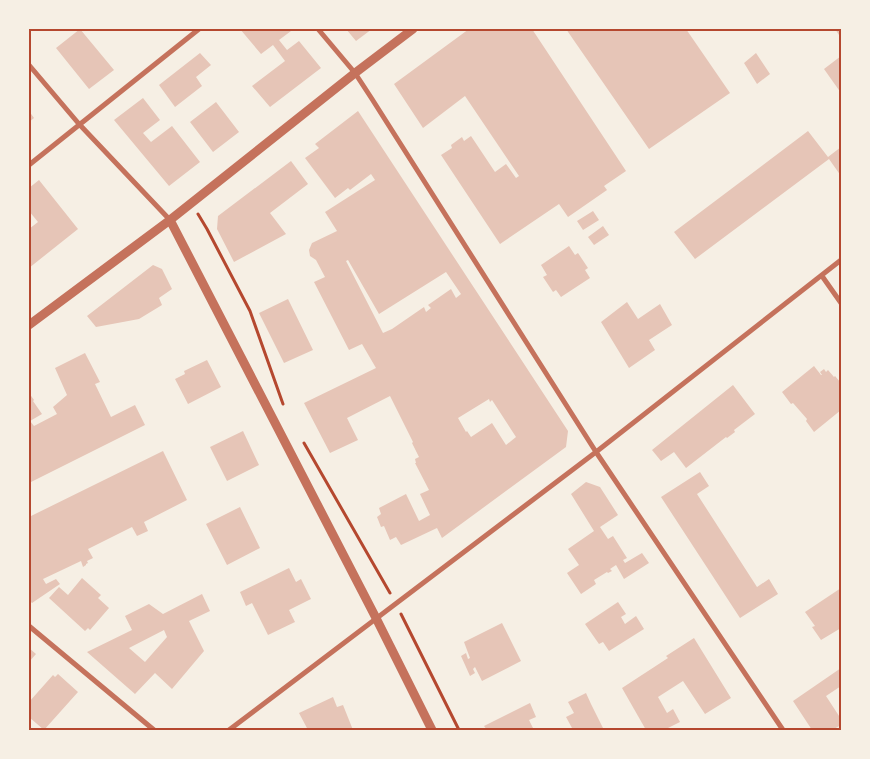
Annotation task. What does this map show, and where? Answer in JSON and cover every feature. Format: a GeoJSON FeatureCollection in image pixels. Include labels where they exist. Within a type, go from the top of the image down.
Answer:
{"type":"FeatureCollection","features":[{"type":"Feature","properties":{"kind":"street"},"geometry":{"type":"LineString","coordinates":[[29,165],[199,29]]}},
{"type":"Feature","properties":{"kind":"street"},"geometry":{"type":"LineString","coordinates":[[318,29],[354,73],[386,120],[596,452],[783,730]]}},
{"type":"Feature","properties":{"kind":"street"},"geometry":{"type":"LineString","coordinates":[[29,325],[191,204],[354,73],[413,29]]}},
{"type":"Feature","properties":{"kind":"street"},"geometry":{"type":"LineString","coordinates":[[29,65],[79,124],[170,220],[432,730]]}},
{"type":"Feature","properties":{"kind":"street"},"geometry":{"type":"LineString","coordinates":[[229,730],[596,452],[841,260]]}},
{"type":"Feature","properties":{"kind":"street"},"geometry":{"type":"LineString","coordinates":[[822,276],[841,303]]}},
{"type":"Feature","properties":{"kind":"street"},"geometry":{"type":"LineString","coordinates":[[29,626],[154,730]]}},
{"type":"Feature","properties":{"kind":"path"},"geometry":{"type":"LineString","coordinates":[[191,204],[207,229],[250,311],[283,404]]}},
{"type":"Feature","properties":{"kind":"path"},"geometry":{"type":"LineString","coordinates":[[302,439],[396,604],[459,730]]}},
{"type":"Feature","properties":{"kind":"building"},"geometry":{"type":"Polygon","coordinates":[[[80,29],[114,70],[89,89],[56,48],[80,29]]]}},
{"type":"Feature","properties":{"kind":"building"},"geometry":{"type":"Polygon","coordinates":[[[240,29],[288,29],[291,31],[279,40],[287,50],[299,41],[321,68],[270,107],[252,86],[285,61],[273,45],[261,54],[240,29]]]}},
{"type":"Feature","properties":{"kind":"building"},"geometry":{"type":"Polygon","coordinates":[[[346,29],[372,29],[356,41],[346,29]]]}},
{"type":"Feature","properties":{"kind":"building"},"geometry":{"type":"Polygon","coordinates":[[[469,29],[532,29],[626,171],[604,186],[607,190],[568,217],[559,204],[500,244],[441,155],[452,148],[451,145],[462,137],[464,141],[471,136],[495,172],[506,164],[516,178],[519,176],[465,96],[423,128],[394,84],[469,29]]]}},
{"type":"Feature","properties":{"kind":"building"},"geometry":{"type":"Polygon","coordinates":[[[566,29],[686,29],[730,93],[649,149],[566,29]]]}},
{"type":"Feature","properties":{"kind":"building"},"geometry":{"type":"Polygon","coordinates":[[[835,29],[841,29],[841,38],[835,29]]]}},
{"type":"Feature","properties":{"kind":"building"},"geometry":{"type":"Polygon","coordinates":[[[200,53],[211,65],[196,77],[202,86],[175,107],[159,85],[200,53]]]}},
{"type":"Feature","properties":{"kind":"building"},"geometry":{"type":"Polygon","coordinates":[[[756,53],[770,74],[757,84],[744,63],[756,53]]]}},
{"type":"Feature","properties":{"kind":"building"},"geometry":{"type":"Polygon","coordinates":[[[841,56],[841,93],[824,69],[841,56]]]}},
{"type":"Feature","properties":{"kind":"building"},"geometry":{"type":"Polygon","coordinates":[[[143,98],[160,120],[143,133],[151,142],[172,126],[200,162],[169,186],[114,120],[143,98]]]}},
{"type":"Feature","properties":{"kind":"building"},"geometry":{"type":"Polygon","coordinates":[[[216,102],[239,132],[213,152],[190,122],[216,102]]]}},
{"type":"Feature","properties":{"kind":"building"},"geometry":{"type":"Polygon","coordinates":[[[29,111],[34,118],[29,122],[29,111]]]}},
{"type":"Feature","properties":{"kind":"building"},"geometry":{"type":"Polygon","coordinates":[[[358,111],[568,431],[566,447],[442,538],[437,528],[401,545],[396,537],[390,540],[384,526],[381,527],[377,517],[381,514],[379,508],[406,494],[419,521],[430,515],[420,494],[429,490],[415,463],[415,459],[419,457],[390,396],[347,418],[358,440],[330,453],[304,403],[376,368],[362,344],[349,350],[314,282],[325,277],[316,260],[310,256],[309,250],[312,243],[337,231],[325,212],[375,180],[371,174],[350,190],[348,188],[335,198],[305,158],[319,148],[315,144],[358,111]],[[348,260],[346,261],[383,333],[424,307],[426,312],[431,308],[428,305],[451,289],[456,298],[461,294],[446,272],[379,314],[348,260]],[[489,399],[458,418],[471,437],[492,423],[506,445],[516,437],[492,400],[490,402],[489,399]]]}},
{"type":"Feature","properties":{"kind":"building"},"geometry":{"type":"Polygon","coordinates":[[[808,131],[828,157],[841,147],[841,176],[829,159],[695,259],[674,232],[808,131]]]}},
{"type":"Feature","properties":{"kind":"building"},"geometry":{"type":"Polygon","coordinates":[[[291,161],[308,184],[270,213],[286,234],[234,262],[217,229],[218,216],[291,161]]]}},
{"type":"Feature","properties":{"kind":"building"},"geometry":{"type":"Polygon","coordinates":[[[39,180],[78,229],[29,268],[29,229],[38,222],[29,211],[29,188],[39,180]]]}},
{"type":"Feature","properties":{"kind":"building"},"geometry":{"type":"Polygon","coordinates":[[[593,211],[599,220],[583,230],[577,221],[593,211]]]}},
{"type":"Feature","properties":{"kind":"building"},"geometry":{"type":"Polygon","coordinates":[[[603,226],[609,235],[594,245],[588,237],[603,226]]]}},
{"type":"Feature","properties":{"kind":"building"},"geometry":{"type":"Polygon","coordinates":[[[569,246],[575,255],[578,253],[588,268],[585,270],[590,278],[561,297],[556,290],[553,292],[543,277],[547,275],[541,265],[569,246]]]}},
{"type":"Feature","properties":{"kind":"building"},"geometry":{"type":"Polygon","coordinates":[[[153,265],[162,269],[172,289],[159,298],[162,305],[139,319],[96,327],[87,316],[153,265]]]}},
{"type":"Feature","properties":{"kind":"building"},"geometry":{"type":"Polygon","coordinates":[[[288,299],[313,350],[284,363],[259,313],[288,299]]]}},
{"type":"Feature","properties":{"kind":"building"},"geometry":{"type":"Polygon","coordinates":[[[627,302],[638,319],[660,304],[672,325],[649,340],[655,350],[629,368],[601,322],[627,302]]]}},
{"type":"Feature","properties":{"kind":"building"},"geometry":{"type":"Polygon","coordinates":[[[85,353],[100,382],[95,384],[111,417],[135,405],[145,425],[29,483],[29,393],[42,414],[30,421],[34,426],[57,414],[53,407],[67,395],[55,368],[85,353]]]}},
{"type":"Feature","properties":{"kind":"building"},"geometry":{"type":"Polygon","coordinates":[[[207,360],[221,387],[188,404],[175,379],[185,374],[184,371],[207,360]]]}},
{"type":"Feature","properties":{"kind":"building"},"geometry":{"type":"Polygon","coordinates":[[[814,366],[821,375],[820,372],[824,369],[826,372],[828,370],[841,383],[841,410],[814,432],[806,421],[807,419],[793,403],[791,404],[782,392],[814,366]]]}},
{"type":"Feature","properties":{"kind":"building"},"geometry":{"type":"Polygon","coordinates":[[[733,385],[755,414],[734,430],[735,432],[686,468],[674,452],[661,461],[652,450],[733,385]]]}},
{"type":"Feature","properties":{"kind":"building"},"geometry":{"type":"Polygon","coordinates":[[[243,431],[259,465],[227,481],[210,447],[243,431]]]}},
{"type":"Feature","properties":{"kind":"building"},"geometry":{"type":"Polygon","coordinates":[[[163,451],[187,500],[144,522],[148,531],[137,536],[132,527],[88,549],[93,558],[87,561],[86,565],[83,567],[81,561],[43,579],[46,584],[56,579],[60,584],[32,603],[29,600],[29,517],[163,451]]]}},
{"type":"Feature","properties":{"kind":"building"},"geometry":{"type":"Polygon","coordinates":[[[700,472],[709,486],[697,494],[757,587],[769,579],[778,594],[740,618],[661,497],[700,472]]]}},
{"type":"Feature","properties":{"kind":"building"},"geometry":{"type":"Polygon","coordinates":[[[586,482],[600,487],[618,515],[600,527],[608,539],[613,536],[627,558],[623,560],[625,563],[642,553],[649,563],[624,579],[616,565],[610,569],[612,571],[594,580],[596,584],[581,594],[567,573],[579,565],[568,549],[594,531],[571,494],[586,482]]]}},
{"type":"Feature","properties":{"kind":"building"},"geometry":{"type":"Polygon","coordinates":[[[240,507],[260,548],[227,565],[206,524],[240,507]]]}},
{"type":"Feature","properties":{"kind":"building"},"geometry":{"type":"Polygon","coordinates":[[[289,568],[296,582],[301,579],[311,599],[289,610],[295,622],[268,635],[252,603],[246,606],[240,592],[289,568]]]}},
{"type":"Feature","properties":{"kind":"building"},"geometry":{"type":"Polygon","coordinates":[[[82,578],[101,595],[98,598],[109,608],[90,630],[88,628],[85,631],[49,598],[59,587],[68,595],[82,578]]]}},
{"type":"Feature","properties":{"kind":"building"},"geometry":{"type":"Polygon","coordinates":[[[841,588],[841,628],[821,640],[812,627],[815,626],[805,612],[841,588]]]}},
{"type":"Feature","properties":{"kind":"building"},"geometry":{"type":"Polygon","coordinates":[[[202,594],[210,611],[189,621],[204,651],[172,689],[155,673],[135,694],[87,652],[132,630],[125,616],[149,604],[163,614],[202,594]],[[164,630],[129,648],[145,662],[167,637],[164,630]]]}},
{"type":"Feature","properties":{"kind":"building"},"geometry":{"type":"Polygon","coordinates":[[[618,602],[626,614],[621,617],[625,624],[636,616],[644,629],[609,651],[603,642],[599,644],[585,624],[618,602]]]}},
{"type":"Feature","properties":{"kind":"building"},"geometry":{"type":"Polygon","coordinates":[[[502,623],[521,661],[482,681],[475,667],[473,669],[475,673],[470,676],[461,656],[466,653],[468,659],[470,658],[464,642],[502,623]]]}},
{"type":"Feature","properties":{"kind":"building"},"geometry":{"type":"Polygon","coordinates":[[[694,638],[731,698],[705,714],[683,681],[658,697],[667,713],[673,709],[680,722],[664,730],[646,730],[622,688],[668,658],[666,656],[694,638]]]}},
{"type":"Feature","properties":{"kind":"building"},"geometry":{"type":"Polygon","coordinates":[[[29,648],[36,654],[29,662],[29,648]]]}},
{"type":"Feature","properties":{"kind":"building"},"geometry":{"type":"Polygon","coordinates":[[[841,668],[841,686],[826,696],[841,719],[841,725],[835,730],[812,730],[793,701],[841,668]]]}},
{"type":"Feature","properties":{"kind":"building"},"geometry":{"type":"Polygon","coordinates":[[[58,674],[78,692],[44,730],[29,717],[29,702],[53,675],[55,677],[58,674]]]}},
{"type":"Feature","properties":{"kind":"building"},"geometry":{"type":"Polygon","coordinates":[[[586,693],[604,730],[568,730],[572,728],[566,717],[574,713],[568,702],[586,693]]]}},
{"type":"Feature","properties":{"kind":"building"},"geometry":{"type":"Polygon","coordinates":[[[333,697],[337,707],[343,705],[353,730],[308,730],[299,713],[333,697]]]}},
{"type":"Feature","properties":{"kind":"building"},"geometry":{"type":"Polygon","coordinates":[[[530,703],[536,717],[529,720],[534,730],[487,730],[484,726],[530,703]]]}}]}
